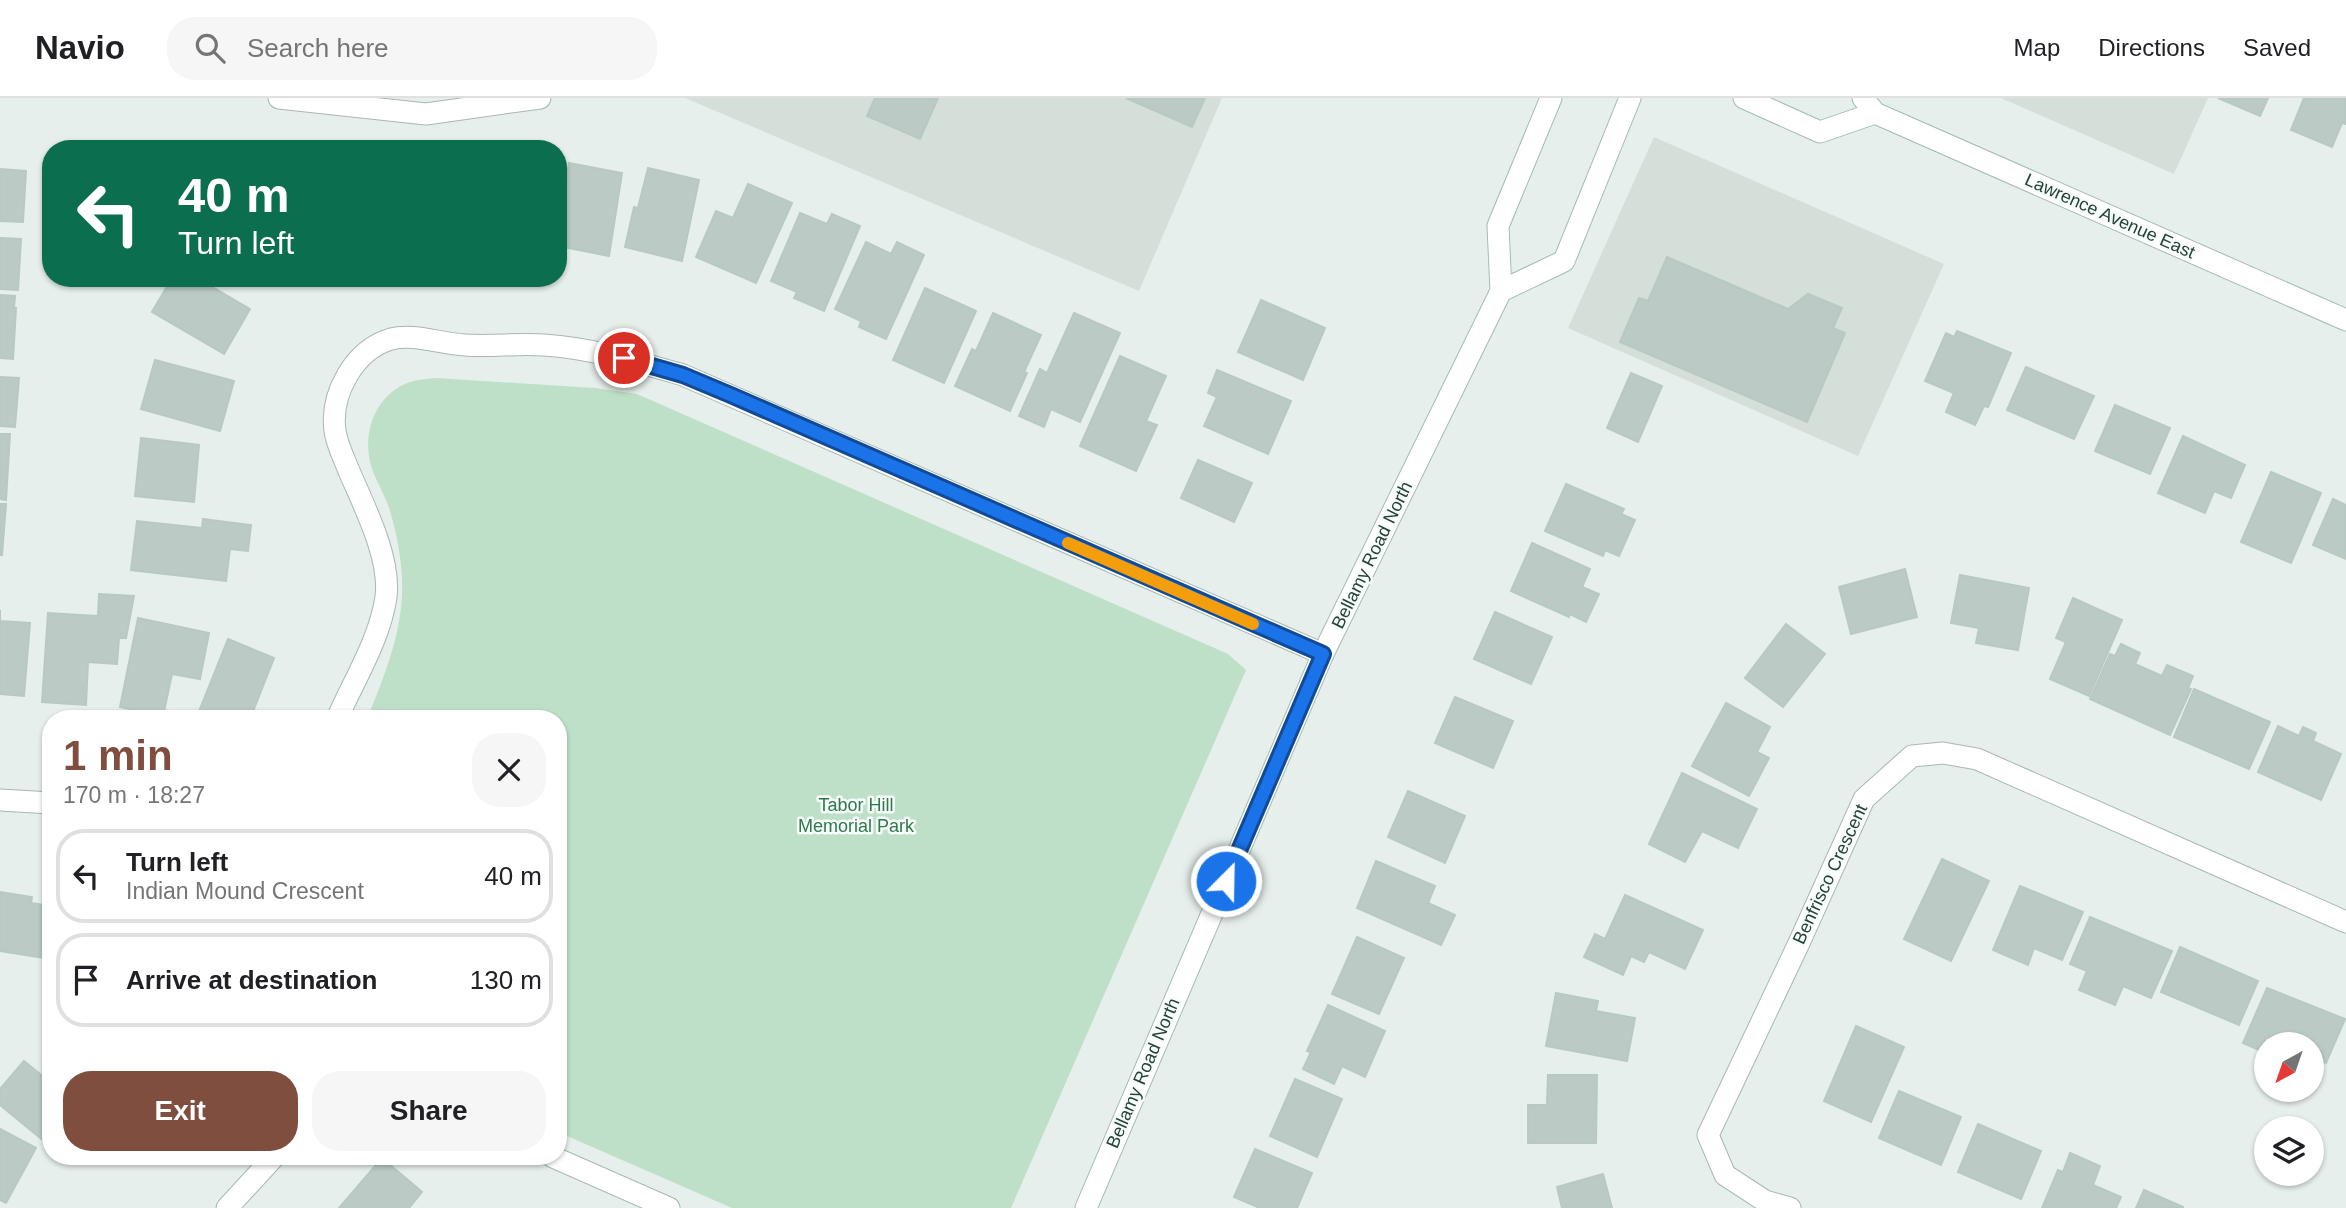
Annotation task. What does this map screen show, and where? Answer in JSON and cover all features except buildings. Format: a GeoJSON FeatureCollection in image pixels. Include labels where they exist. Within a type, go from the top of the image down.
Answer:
{"type":"FeatureCollection","features":[{"type":"Feature","properties":{"kind":"street"},"geometry":{"type":"LineString","coordinates":[[279,98],[426,114],[540,98]]}},
{"type":"Feature","properties":{"kind":"street","name":"Bellamy Road North"},"geometry":{"type":"LineString","coordinates":[[1086,1208],[1323,654],[1501,291],[1498,226],[1551,98]]}},
{"type":"Feature","properties":{"kind":"street"},"geometry":{"type":"LineString","coordinates":[[1501,291],[1564,261],[1630,98]]}},
{"type":"Feature","properties":{"kind":"street","name":"Lawrence Avenue East"},"geometry":{"type":"LineString","coordinates":[[1744,98],[1820,132],[1869,105],[2346,320]]}},
{"type":"Feature","properties":{"kind":"street"},"geometry":{"type":"LineString","coordinates":[[341,710],[369,648],[386,595],[384,563],[378,544],[340,450],[335,430],[335,403],[346,376],[359,361],[372,347],[393,338],[426,339],[464,345],[545,345],[624,358],[683,375],[1323,654]]}},
{"type":"Feature","properties":{"kind":"street","name":"Benfrisco Crescent"},"geometry":{"type":"LineString","coordinates":[[1790,1208],[1765,1201],[1725,1175],[1708,1135],[1864,799],[1912,756],[1943,753],[1977,759],[2346,922]]}},
{"type":"Feature","properties":{"kind":"street"},"geometry":{"type":"LineString","coordinates":[[0,800],[42,802]]}},
{"type":"Feature","properties":{"kind":"street"},"geometry":{"type":"LineString","coordinates":[[567,1163],[670,1208]]}},
{"type":"Feature","properties":{"kind":"street"},"geometry":{"type":"LineString","coordinates":[[228,1208],[267,1165]]}},
{"type":"Feature","properties":{"kind":"shaded area"},"geometry":{"type":"Polygon","coordinates":[[[685,98],[1222,98],[1139,291],[685,98]]]}},
{"type":"Feature","properties":{"kind":"shaded area"},"geometry":{"type":"Polygon","coordinates":[[[2001,98],[2208,98],[2174,174],[2001,98]]]}},
{"type":"Feature","properties":{"kind":"shaded area"},"geometry":{"type":"Polygon","coordinates":[[[1654,137],[1944,264],[1858,456],[1568,328],[1654,137]]]}},
{"type":"Feature","properties":{"kind":"green space","name":"Tabor Hill Memorial Park"},"geometry":{"type":"Polygon","coordinates":[[[436,378],[595,388],[637,394],[1228,654],[1246,670],[1011,1208],[732,1208],[567,1136],[567,710],[371,710],[397,634],[402,580],[398,546],[388,504],[370,463],[369,432],[372,420],[384,400],[402,385],[436,378]]]}},
{"type":"Feature","properties":{"kind":"slow traffic"},"geometry":{"type":"LineString","coordinates":[[1068,543],[1253,624]]}},
{"type":"Feature","properties":{"kind":"route"},"geometry":{"type":"LineString","coordinates":[[624,358],[683,375],[733,396],[1323,654],[1226,881]]}}]}
